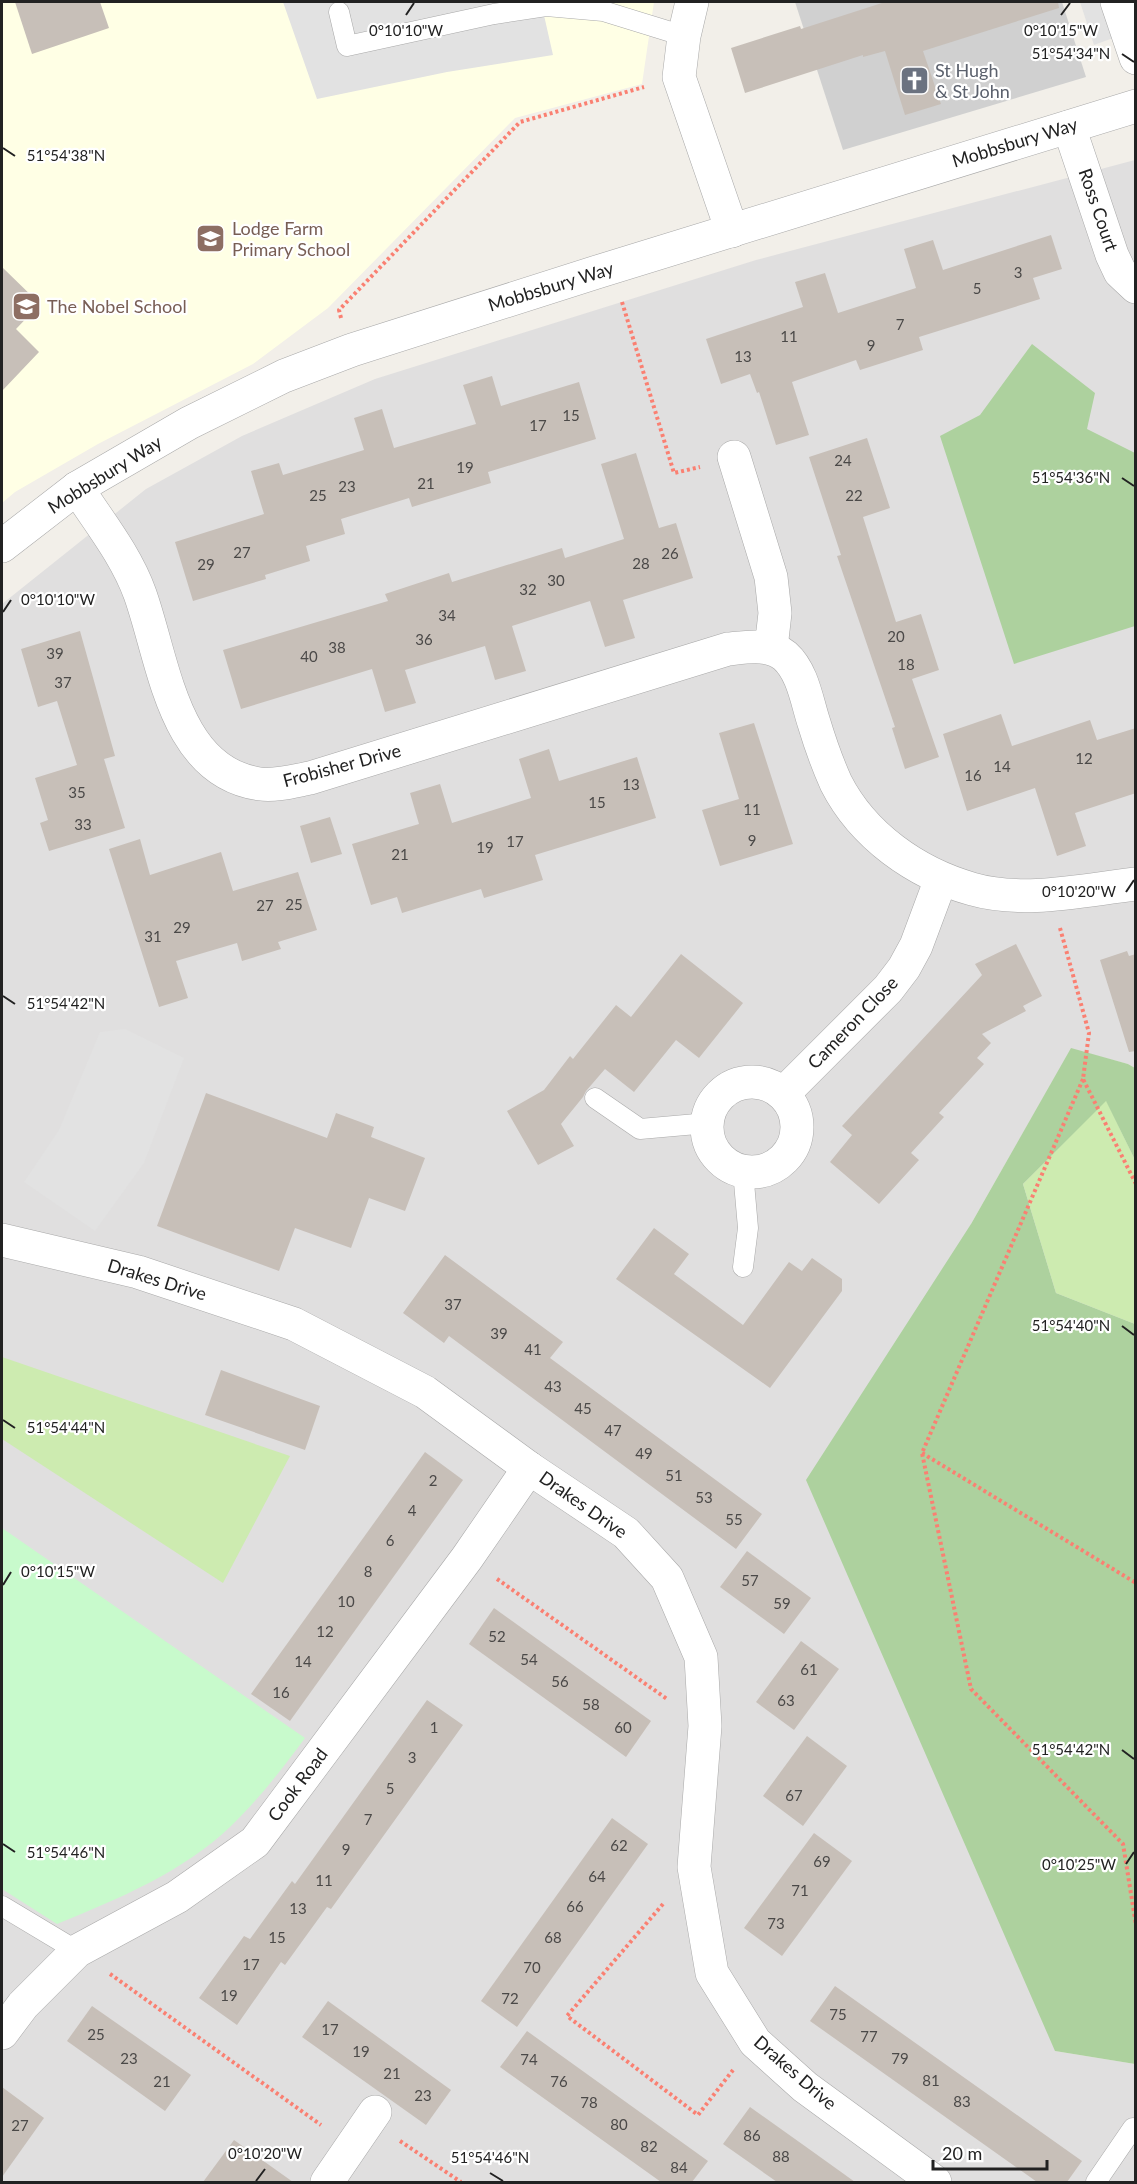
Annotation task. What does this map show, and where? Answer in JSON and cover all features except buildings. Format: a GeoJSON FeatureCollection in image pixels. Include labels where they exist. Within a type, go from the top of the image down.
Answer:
{"type":"FeatureCollection","features":[{"type":"Feature","properties":{"kind":"street"},"geometry":{"type":"LineString","coordinates":[[692,2],[684,36],[679,77],[732,231]]}},
{"type":"Feature","properties":{"kind":"street"},"geometry":{"type":"LineString","coordinates":[[1118,2],[1136,58]]}},
{"type":"Feature","properties":{"kind":"street","name":"Mobbsbury Way"},"geometry":{"type":"LineString","coordinates":[[4,540],[77,488],[189,423],[284,376],[352,350],[597,272],[1136,106]]}},
{"type":"Feature","properties":{"kind":"street","name":"Ross Court"},"geometry":{"type":"LineString","coordinates":[[1069,128],[1112,255],[1120,272],[1136,287]]}},
{"type":"Feature","properties":{"kind":"street"},"geometry":{"type":"LineString","coordinates":[[734,457],[771,577],[775,613],[771,648],[785,656],[799,676],[826,760],[849,805],[890,849],[941,879],[974,890],[999,894],[1050,893],[1136,884]]}},
{"type":"Feature","properties":{"kind":"street","name":"Frobisher Drive"},"geometry":{"type":"LineString","coordinates":[[77,488],[114,542],[136,584],[175,708],[184,728],[198,750],[225,772],[261,784],[281,784],[310,778],[728,649],[771,648]]}},
{"type":"Feature","properties":{"kind":"street","name":"Cameron Close"},"geometry":{"type":"LineString","coordinates":[[783,1094],[888,989],[904,968],[916,946],[941,879]]}},
{"type":"Feature","properties":{"kind":"street"},"geometry":{"type":"LineString","coordinates":[[757,1082],[771,1086],[783,1094],[792,1106],[797,1119],[797,1134],[792,1148],[784,1159],[772,1168],[758,1172],[743,1171],[728,1165],[716,1154],[709,1139],[708,1123],[711,1109],[718,1098],[729,1088],[743,1083],[757,1082]]}},
{"type":"Feature","properties":{"kind":"street","name":"Drakes Drive"},"geometry":{"type":"LineString","coordinates":[[2,1240],[138,1272],[294,1324],[425,1392],[529,1468],[626,1533],[667,1578],[700,1657],[705,1726],[694,1867],[712,1973],[755,2042],[806,2087],[935,2182]]}},
{"type":"Feature","properties":{"kind":"street","name":"Cook Road"},"geometry":{"type":"LineString","coordinates":[[2,2033],[23,2005],[77,1951],[177,1897],[255,1842],[467,1558],[529,1468]]}},
{"type":"Feature","properties":{"kind":"street"},"geometry":{"type":"LineString","coordinates":[[327,2182],[372,2116]]}},
{"type":"Feature","properties":{"kind":"lane"},"geometry":{"type":"LineString","coordinates":[[339,12],[346,46],[494,14],[546,6],[603,11],[684,36]]}},
{"type":"Feature","properties":{"kind":"lane"},"geometry":{"type":"LineString","coordinates":[[595,1098],[640,1129],[708,1123]]}},
{"type":"Feature","properties":{"kind":"lane"},"geometry":{"type":"LineString","coordinates":[[743,1171],[748,1228],[743,1267]]}},
{"type":"Feature","properties":{"kind":"lane"},"geometry":{"type":"LineString","coordinates":[[2,1906],[77,1951]]}},
{"type":"Feature","properties":{"kind":"lane"},"geometry":{"type":"LineString","coordinates":[[1096,2182],[1133,2128],[1136,2129]]}},
{"type":"Feature","properties":{"kind":"path"},"geometry":{"type":"LineString","coordinates":[[352,350],[339,310],[520,123],[679,77]]}},
{"type":"Feature","properties":{"kind":"path"},"geometry":{"type":"LineString","coordinates":[[597,272],[621,299],[674,473],[734,457]]}},
{"type":"Feature","properties":{"kind":"path"},"geometry":{"type":"LineString","coordinates":[[1050,893],[1089,1033],[1083,1079],[921,1453],[971,1689],[1123,1844],[1136,1924]]}},
{"type":"Feature","properties":{"kind":"path"},"geometry":{"type":"LineString","coordinates":[[1083,1079],[1136,1184]]}},
{"type":"Feature","properties":{"kind":"path"},"geometry":{"type":"LineString","coordinates":[[921,1453],[1136,1583]]}},
{"type":"Feature","properties":{"kind":"path"},"geometry":{"type":"LineString","coordinates":[[467,1558],[705,1726]]}},
{"type":"Feature","properties":{"kind":"path"},"geometry":{"type":"LineString","coordinates":[[694,1867],[567,2016],[698,2115],[755,2042]]}},
{"type":"Feature","properties":{"kind":"path"},"geometry":{"type":"LineString","coordinates":[[77,1951],[351,2147]]}},
{"type":"Feature","properties":{"kind":"path"},"geometry":{"type":"LineString","coordinates":[[372,2116],[461,2182]]}},
{"type":"Feature","properties":{"kind":"shaded area","name":"Lodge Farm Primary School"},"geometry":{"type":"Polygon","coordinates":[[[2,2],[654,2],[642,84],[515,118],[328,308],[253,364],[98,444],[15,492],[2,503],[2,2]]]}},
{"type":"Feature","properties":{"kind":"shaded area"},"geometry":{"type":"Polygon","coordinates":[[[283,2],[541,2],[553,55],[447,72],[317,99],[283,2]]]}},
{"type":"Feature","properties":{"kind":"shaded area"},"geometry":{"type":"Polygon","coordinates":[[[795,2],[1062,2],[1086,77],[843,150],[795,2]]]}},
{"type":"Feature","properties":{"kind":"shaded area"},"geometry":{"type":"Polygon","coordinates":[[[1080,2],[1135,2],[1135,30],[1094,45],[1080,2]]]}},
{"type":"Feature","properties":{"kind":"shaded area"},"geometry":{"type":"Polygon","coordinates":[[[1135,160],[1135,1068],[1128,1064],[1071,1049],[971,1224],[1055,2051],[1135,2064],[1135,2182],[2,2182],[2,604],[146,489],[242,436],[375,379],[756,260],[1135,160]]]}},
{"type":"Feature","properties":{"kind":"shaded area"},"geometry":{"type":"Polygon","coordinates":[[[125,1029],[184,1058],[144,1163],[95,1231],[24,1182],[59,1130],[100,1032],[125,1029]]]}},
{"type":"Feature","properties":{"kind":"green space"},"geometry":{"type":"Polygon","coordinates":[[[1032,344],[1095,393],[1087,429],[1135,453],[1135,626],[1014,664],[940,436],[980,415],[1032,344]]]}},
{"type":"Feature","properties":{"kind":"green space"},"geometry":{"type":"Polygon","coordinates":[[[1071,1048],[1135,1068],[1135,1160],[1106,1101],[1023,1184],[1056,1293],[1135,1324],[1135,2064],[1055,2051],[806,1480],[971,1224],[1071,1048]]]}},
{"type":"Feature","properties":{"kind":"green space"},"geometry":{"type":"Polygon","coordinates":[[[1106,1100],[1135,1160],[1135,1324],[1056,1293],[1023,1184],[1106,1100]]]}},
{"type":"Feature","properties":{"kind":"green space"},"geometry":{"type":"Polygon","coordinates":[[[2,1357],[290,1456],[223,1583],[2,1439],[2,1357]]]}},
{"type":"Feature","properties":{"kind":"green space"},"geometry":{"type":"Polygon","coordinates":[[[2,1528],[305,1738],[251,1805],[231,1826],[192,1857],[149,1883],[57,1924],[2,1889],[2,1528]]]}},
{"type":"Feature","properties":{"kind":"place","name":"St Hugh & St John"},"geometry":{"type":"Point","coordinates":[914,81]}},
{"type":"Feature","properties":{"kind":"place","name":"Lodge Farm Primary School"},"geometry":{"type":"Point","coordinates":[211,239]}},
{"type":"Feature","properties":{"kind":"place","name":"The Nobel School"},"geometry":{"type":"Point","coordinates":[26,307]}}]}
